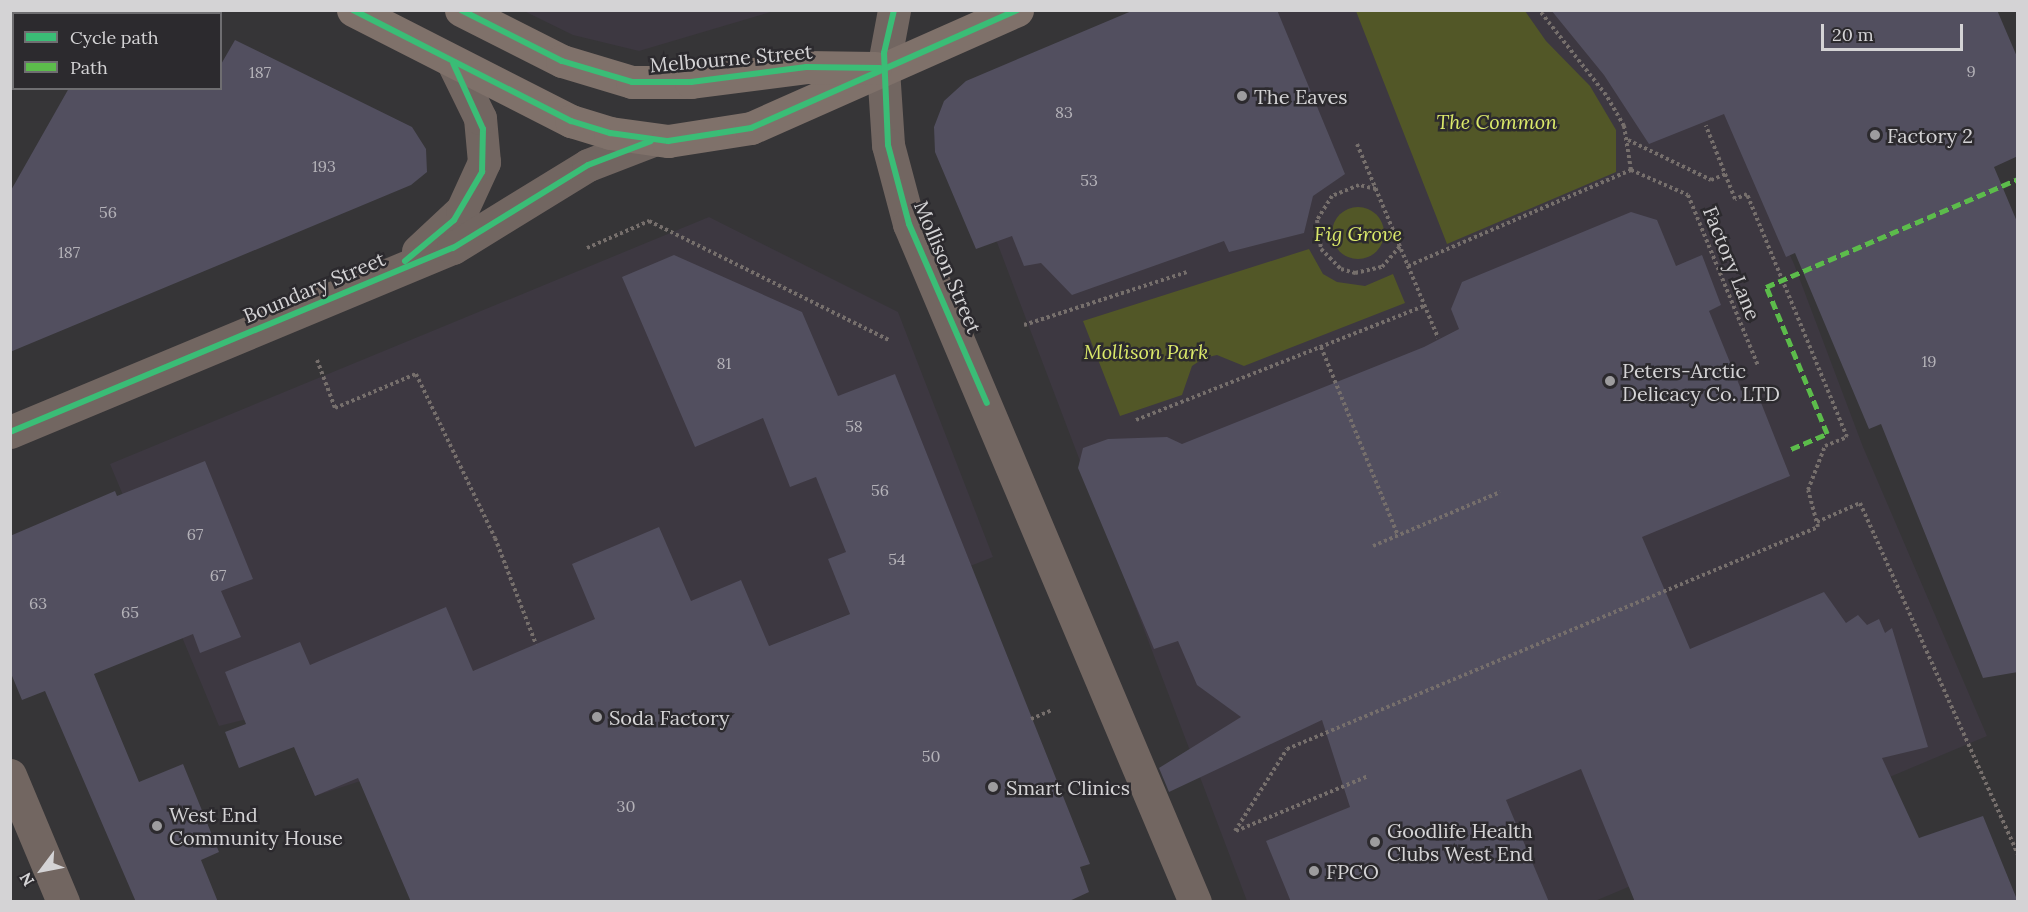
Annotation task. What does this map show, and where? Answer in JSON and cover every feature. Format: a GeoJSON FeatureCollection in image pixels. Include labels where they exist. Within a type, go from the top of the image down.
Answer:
{"type":"FeatureCollection","features":[{"type":"Feature","properties":{"kind":"main road"},"geometry":{"type":"LineString","coordinates":[[352,10],[571,121],[653,140],[705,138],[750,128],[1017,10]]}},
{"type":"Feature","properties":{"kind":"main road","name":"Melbourne Street"},"geometry":{"type":"LineString","coordinates":[[462,10],[562,61],[632,82],[691,82],[806,67],[883,69]]}},
{"type":"Feature","properties":{"kind":"street","name":"Mollison Street"},"geometry":{"type":"LineString","coordinates":[[894,10],[883,69],[888,145],[909,225],[1195,902]]}},
{"type":"Feature","properties":{"kind":"street"},"geometry":{"type":"LineString","coordinates":[[388,273],[454,220],[482,171],[483,129],[453,63]]}},
{"type":"Feature","properties":{"kind":"street","name":"Boundary Street"},"geometry":{"type":"LineString","coordinates":[[10,432],[481,234],[588,165],[653,140]]}},
{"type":"Feature","properties":{"kind":"street"},"geometry":{"type":"LineString","coordinates":[[10,775],[63,902]]}},
{"type":"Feature","properties":{"kind":"path"},"geometry":{"type":"LineString","coordinates":[[1407,266],[1631,170],[1628,140],[1606,95],[1539,10]]}},
{"type":"Feature","properties":{"kind":"path"},"geometry":{"type":"LineString","coordinates":[[1368,776],[1235,831],[1287,749],[1475,668],[1818,527],[1808,490],[1825,446],[1847,436],[1747,194],[1735,199],[1706,126]]}},
{"type":"Feature","properties":{"kind":"path"},"geometry":{"type":"LineString","coordinates":[[1628,140],[1711,180],[1726,174]]}},
{"type":"Feature","properties":{"kind":"path"},"geometry":{"type":"LineString","coordinates":[[1357,144],[1438,338]]}},
{"type":"Feature","properties":{"kind":"path"},"geometry":{"type":"LineString","coordinates":[[1377,189],[1359,185],[1332,196],[1317,220],[1321,249],[1341,269],[1355,273],[1382,267],[1400,246]]}},
{"type":"Feature","properties":{"kind":"path"},"geometry":{"type":"LineString","coordinates":[[587,248],[649,221],[889,340]]}},
{"type":"Feature","properties":{"kind":"path"},"geometry":{"type":"LineString","coordinates":[[1024,325],[1187,272]]}},
{"type":"Feature","properties":{"kind":"path"},"geometry":{"type":"LineString","coordinates":[[1136,420],[1424,306]]}},
{"type":"Feature","properties":{"kind":"path"},"geometry":{"type":"LineString","coordinates":[[1321,347],[1398,536]]}},
{"type":"Feature","properties":{"kind":"path"},"geometry":{"type":"LineString","coordinates":[[317,360],[335,408],[416,374],[495,538],[536,644]]}},
{"type":"Feature","properties":{"kind":"path"},"geometry":{"type":"LineString","coordinates":[[1373,546],[1500,492]]}},
{"type":"Feature","properties":{"kind":"path"},"geometry":{"type":"LineString","coordinates":[[1817,522],[1860,503],[2018,854]]}},
{"type":"Feature","properties":{"kind":"path"},"geometry":{"type":"LineString","coordinates":[[1031,719],[1052,710]]}},
{"type":"Feature","properties":{"kind":"shaded area"},"geometry":{"type":"Polygon","coordinates":[[[524,11],[774,11],[639,51],[573,35],[524,11]]]}},
{"type":"Feature","properties":{"kind":"shaded area"},"geometry":{"type":"Polygon","coordinates":[[[1192,11],[1680,11],[1794,264],[1863,447],[1987,736],[1595,901],[1247,901],[976,187],[1192,11]]]}},
{"type":"Feature","properties":{"kind":"shaded area"},"geometry":{"type":"Polygon","coordinates":[[[709,217],[898,312],[993,557],[769,646],[315,796],[279,711],[219,726],[110,464],[709,217]]]}},
{"type":"Feature","properties":{"kind":"green space","name":"The Common"},"geometry":{"type":"Polygon","coordinates":[[[1356,11],[1525,11],[1546,41],[1590,86],[1616,130],[1616,172],[1447,244],[1356,11]]]}},
{"type":"Feature","properties":{"kind":"green space","name":"Fig Grove"},"geometry":{"type":"Polygon","coordinates":[[[1358,207],[1368,209],[1376,215],[1382,223],[1384,233],[1382,243],[1376,251],[1368,257],[1358,259],[1348,257],[1340,251],[1334,243],[1332,233],[1334,223],[1340,215],[1348,209],[1358,207]]]}},
{"type":"Feature","properties":{"kind":"green space","name":"Mollison Park"},"geometry":{"type":"Polygon","coordinates":[[[1309,249],[1323,274],[1337,282],[1365,286],[1393,274],[1405,303],[1244,366],[1217,355],[1204,358],[1192,366],[1182,395],[1120,416],[1083,321],[1309,249]]]}},
{"type":"Feature","properties":{"kind":"building"},"geometry":{"type":"Polygon","coordinates":[[[1134,10],[1277,10],[1345,174],[1313,196],[1304,233],[1229,252],[1224,241],[1072,295],[1041,263],[1024,266],[1012,236],[976,249],[935,152],[934,127],[944,101],[966,81],[1134,10]]]}},
{"type":"Feature","properties":{"kind":"building"},"geometry":{"type":"Polygon","coordinates":[[[1551,10],[1997,10],[2018,59],[2018,156],[1994,167],[2018,224],[2018,672],[1983,678],[1881,424],[1869,429],[1795,253],[1786,257],[1724,114],[1649,144],[1604,75],[1551,10]]]}},
{"type":"Feature","properties":{"kind":"building"},"geometry":{"type":"Polygon","coordinates":[[[235,40],[412,127],[426,149],[427,172],[411,185],[10,352],[10,192],[68,90],[222,90],[222,63],[235,40]]]}},
{"type":"Feature","properties":{"kind":"building"},"geometry":{"type":"Polygon","coordinates":[[[1631,212],[1657,220],[1676,266],[1702,255],[1721,305],[1709,311],[1745,399],[1758,395],[1790,476],[1642,537],[1690,649],[1824,592],[1846,623],[1858,615],[1867,625],[1879,619],[1885,633],[1892,628],[1928,747],[1882,758],[1919,838],[1983,816],[2018,902],[1635,902],[1581,769],[1506,800],[1549,902],[1291,902],[1266,841],[1350,807],[1322,720],[1169,792],[1159,768],[1241,717],[1197,685],[1178,641],[1154,649],[1078,468],[1083,448],[1108,439],[1167,437],[1182,444],[1424,347],[1459,329],[1451,309],[1462,282],[1631,212]]]}},
{"type":"Feature","properties":{"kind":"building"},"geometry":{"type":"Polygon","coordinates":[[[674,255],[802,312],[838,396],[895,374],[1090,864],[1080,867],[1089,892],[1067,902],[411,902],[358,778],[315,796],[294,747],[239,768],[225,732],[246,724],[225,672],[300,642],[310,665],[446,607],[473,671],[595,619],[572,564],[659,527],[691,601],[741,580],[769,646],[850,614],[828,559],[846,552],[816,477],[790,487],[763,418],[695,447],[622,277],[674,255]]]}},
{"type":"Feature","properties":{"kind":"building"},"geometry":{"type":"Polygon","coordinates":[[[205,461],[253,579],[221,591],[241,637],[200,653],[193,634],[94,674],[139,782],[183,764],[219,852],[201,860],[218,902],[136,902],[45,691],[22,700],[10,671],[10,536],[115,491],[117,496],[205,461]]]}},
{"type":"Feature","properties":{"kind":"marked path"},"geometry":{"type":"LineString","coordinates":[[1791,449],[1827,434],[1766,287],[2018,179]]}},
{"type":"Feature","properties":{"kind":"cycle path"},"geometry":{"type":"LineString","coordinates":[[353,10],[571,121],[610,133],[668,141],[751,128],[1017,10]]}},
{"type":"Feature","properties":{"kind":"cycle path"},"geometry":{"type":"LineString","coordinates":[[461,10],[562,61],[632,82],[691,82],[806,67],[880,68]]}},
{"type":"Feature","properties":{"kind":"cycle path"},"geometry":{"type":"LineString","coordinates":[[894,10],[884,53],[888,145],[909,224],[987,403]]}},
{"type":"Feature","properties":{"kind":"cycle path"},"geometry":{"type":"LineString","coordinates":[[405,261],[454,220],[482,172],[483,129],[453,63]]}},
{"type":"Feature","properties":{"kind":"cycle path"},"geometry":{"type":"LineString","coordinates":[[10,432],[453,248],[588,165],[651,141]]}},
{"type":"Feature","properties":{"kind":"place","name":"The Eaves"},"geometry":{"type":"Point","coordinates":[1242,96]}},
{"type":"Feature","properties":{"kind":"place","name":"Factory 2"},"geometry":{"type":"Point","coordinates":[1875,135]}},
{"type":"Feature","properties":{"kind":"place","name":"Peters-Arctic Delicacy Co. LTD"},"geometry":{"type":"Point","coordinates":[1610,381]}},
{"type":"Feature","properties":{"kind":"place","name":"Soda Factory"},"geometry":{"type":"Point","coordinates":[597,717]}},
{"type":"Feature","properties":{"kind":"place","name":"Smart Clinics"},"geometry":{"type":"Point","coordinates":[993,787]}},
{"type":"Feature","properties":{"kind":"place","name":"West End Community House"},"geometry":{"type":"Point","coordinates":[157,826]}},
{"type":"Feature","properties":{"kind":"place","name":"Goodlife Health Clubs West End"},"geometry":{"type":"Point","coordinates":[1375,842]}},
{"type":"Feature","properties":{"kind":"place","name":"FPCO"},"geometry":{"type":"Point","coordinates":[1314,871]}}]}
